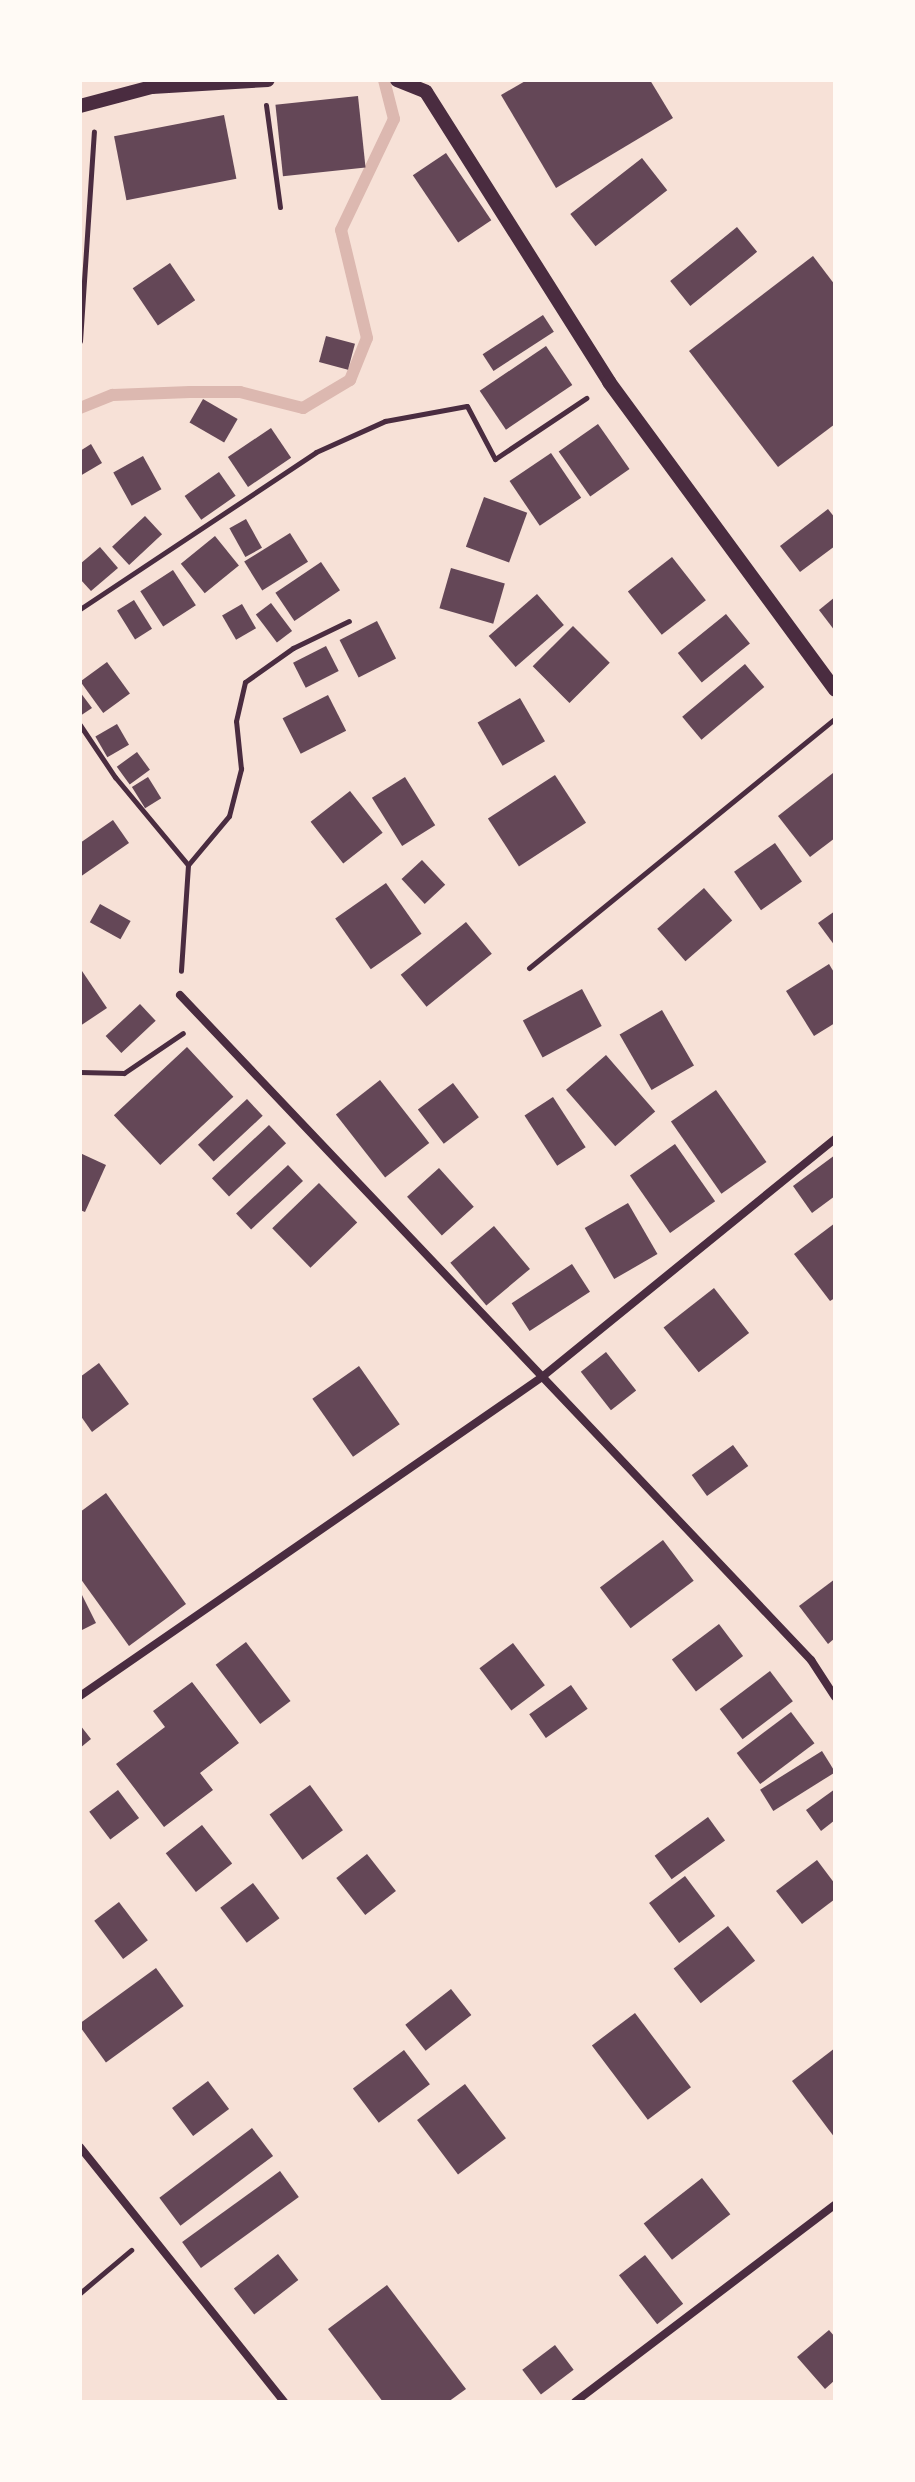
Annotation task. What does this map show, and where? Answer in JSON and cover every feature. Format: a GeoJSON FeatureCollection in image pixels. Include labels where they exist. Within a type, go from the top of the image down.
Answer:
{"type":"FeatureCollection","features":[{"type":"Feature","properties":{"kind":"street"},"geometry":{"type":"LineString","coordinates":[[80,106],[152,87],[265,80]]}},
{"type":"Feature","properties":{"kind":"street"},"geometry":{"type":"LineString","coordinates":[[397,80],[428,86],[609,382],[835,690]]}},
{"type":"Feature","properties":{"kind":"street"},"geometry":{"type":"LineString","coordinates":[[180,995],[811,1660],[835,1697]]}},
{"type":"Feature","properties":{"kind":"street"},"geometry":{"type":"LineString","coordinates":[[80,1696],[542,1377],[835,1139]]}},
{"type":"Feature","properties":{"kind":"street"},"geometry":{"type":"LineString","coordinates":[[80,2147],[284,2402]]}},
{"type":"Feature","properties":{"kind":"street"},"geometry":{"type":"LineString","coordinates":[[575,2402],[835,2205]]}},
{"type":"Feature","properties":{"kind":"path"},"geometry":{"type":"LineString","coordinates":[[265,80],[280,207]]}},
{"type":"Feature","properties":{"kind":"path"},"geometry":{"type":"LineString","coordinates":[[80,341],[96,102]]}},
{"type":"Feature","properties":{"kind":"path"},"geometry":{"type":"LineString","coordinates":[[80,609],[316,452],[385,421],[467,406],[495,459],[609,382]]}},
{"type":"Feature","properties":{"kind":"path"},"geometry":{"type":"LineString","coordinates":[[180,995],[188,865],[229,816],[241,769],[236,721],[245,682],[293,648],[349,621]]}},
{"type":"Feature","properties":{"kind":"path"},"geometry":{"type":"LineString","coordinates":[[529,968],[835,718]]}},
{"type":"Feature","properties":{"kind":"path"},"geometry":{"type":"LineString","coordinates":[[80,725],[115,777],[188,865]]}},
{"type":"Feature","properties":{"kind":"path"},"geometry":{"type":"LineString","coordinates":[[80,1072],[124,1073],[203,1019]]}},
{"type":"Feature","properties":{"kind":"path"},"geometry":{"type":"LineString","coordinates":[[80,2293],[150,2234]]}},
{"type":"Feature","properties":{"kind":"building"},"geometry":{"type":"Polygon","coordinates":[[[527,80],[650,80],[673,118],[556,188],[501,95],[527,80]]]}},
{"type":"Feature","properties":{"kind":"building"},"geometry":{"type":"Polygon","coordinates":[[[358,96],[366,168],[283,176],[275,105],[358,96]]]}},
{"type":"Feature","properties":{"kind":"building"},"geometry":{"type":"Polygon","coordinates":[[[224,115],[236,179],[126,200],[114,136],[224,115]]]}},
{"type":"Feature","properties":{"kind":"building"},"geometry":{"type":"Polygon","coordinates":[[[446,153],[491,220],[458,243],[413,175],[446,153]]]}},
{"type":"Feature","properties":{"kind":"building"},"geometry":{"type":"Polygon","coordinates":[[[642,158],[667,190],[596,246],[570,214],[642,158]]]}},
{"type":"Feature","properties":{"kind":"building"},"geometry":{"type":"Polygon","coordinates":[[[737,227],[757,252],[690,306],[670,281],[737,227]]]}},
{"type":"Feature","properties":{"kind":"building"},"geometry":{"type":"Polygon","coordinates":[[[813,256],[835,285],[835,424],[778,467],[689,351],[813,256]]]}},
{"type":"Feature","properties":{"kind":"building"},"geometry":{"type":"Polygon","coordinates":[[[170,263],[195,300],[158,325],[133,288],[170,263]]]}},
{"type":"Feature","properties":{"kind":"building"},"geometry":{"type":"Polygon","coordinates":[[[543,315],[554,332],[494,371],[483,354],[543,315]]]}},
{"type":"Feature","properties":{"kind":"building"},"geometry":{"type":"Polygon","coordinates":[[[326,336],[355,344],[348,370],[319,362],[326,336]]]}},
{"type":"Feature","properties":{"kind":"building"},"geometry":{"type":"Polygon","coordinates":[[[546,346],[572,385],[506,430],[480,391],[546,346]]]}},
{"type":"Feature","properties":{"kind":"building"},"geometry":{"type":"Polygon","coordinates":[[[203,399],[238,419],[224,442],[190,422],[203,399]]]}},
{"type":"Feature","properties":{"kind":"building"},"geometry":{"type":"Polygon","coordinates":[[[598,424],[630,469],[590,497],[559,452],[598,424]]]}},
{"type":"Feature","properties":{"kind":"building"},"geometry":{"type":"Polygon","coordinates":[[[271,428],[291,458],[248,487],[228,457],[271,428]]]}},
{"type":"Feature","properties":{"kind":"building"},"geometry":{"type":"Polygon","coordinates":[[[91,444],[102,463],[80,476],[80,451],[91,444]]]}},
{"type":"Feature","properties":{"kind":"building"},"geometry":{"type":"Polygon","coordinates":[[[551,453],[581,498],[540,526],[510,481],[551,453]]]}},
{"type":"Feature","properties":{"kind":"building"},"geometry":{"type":"Polygon","coordinates":[[[143,456],[161,489],[132,506],[113,472],[143,456]]]}},
{"type":"Feature","properties":{"kind":"building"},"geometry":{"type":"Polygon","coordinates":[[[219,472],[236,496],[201,520],[185,496],[219,472]]]}},
{"type":"Feature","properties":{"kind":"building"},"geometry":{"type":"Polygon","coordinates":[[[484,497],[527,513],[509,563],[466,547],[484,497]]]}},
{"type":"Feature","properties":{"kind":"building"},"geometry":{"type":"Polygon","coordinates":[[[828,509],[835,518],[835,546],[800,572],[780,546],[828,509]]]}},
{"type":"Feature","properties":{"kind":"building"},"geometry":{"type":"Polygon","coordinates":[[[145,516],[162,534],[129,565],[112,547],[145,516]]]}},
{"type":"Feature","properties":{"kind":"building"},"geometry":{"type":"Polygon","coordinates":[[[246,519],[262,548],[245,557],[229,528],[246,519]]]}},
{"type":"Feature","properties":{"kind":"building"},"geometry":{"type":"Polygon","coordinates":[[[290,533],[308,562],[262,590],[244,562],[290,533]]]}},
{"type":"Feature","properties":{"kind":"building"},"geometry":{"type":"Polygon","coordinates":[[[215,536],[239,566],[205,593],[181,564],[215,536]]]}},
{"type":"Feature","properties":{"kind":"building"},"geometry":{"type":"Polygon","coordinates":[[[100,547],[118,568],[91,591],[80,579],[80,564],[100,547]]]}},
{"type":"Feature","properties":{"kind":"building"},"geometry":{"type":"Polygon","coordinates":[[[672,557],[706,600],[662,635],[628,591],[672,557]]]}},
{"type":"Feature","properties":{"kind":"building"},"geometry":{"type":"Polygon","coordinates":[[[321,562],[340,590],[294,621],[275,593],[321,562]]]}},
{"type":"Feature","properties":{"kind":"building"},"geometry":{"type":"Polygon","coordinates":[[[451,568],[505,583],[493,624],[439,608],[451,568]]]}},
{"type":"Feature","properties":{"kind":"building"},"geometry":{"type":"Polygon","coordinates":[[[173,570],[196,605],[163,626],[140,591],[173,570]]]}},
{"type":"Feature","properties":{"kind":"building"},"geometry":{"type":"Polygon","coordinates":[[[537,594],[564,625],[516,667],[489,636],[537,594]]]}},
{"type":"Feature","properties":{"kind":"building"},"geometry":{"type":"Polygon","coordinates":[[[835,597],[835,631],[819,610],[835,597]]]}},
{"type":"Feature","properties":{"kind":"building"},"geometry":{"type":"Polygon","coordinates":[[[134,600],[152,629],[135,639],[117,611],[134,600]]]}},
{"type":"Feature","properties":{"kind":"building"},"geometry":{"type":"Polygon","coordinates":[[[271,603],[292,631],[277,642],[256,614],[271,603]]]}},
{"type":"Feature","properties":{"kind":"building"},"geometry":{"type":"Polygon","coordinates":[[[242,604],[256,628],[236,640],[222,616],[242,604]]]}},
{"type":"Feature","properties":{"kind":"building"},"geometry":{"type":"Polygon","coordinates":[[[726,614],[750,644],[702,683],[678,653],[726,614]]]}},
{"type":"Feature","properties":{"kind":"building"},"geometry":{"type":"Polygon","coordinates":[[[377,621],[396,658],[359,677],[340,640],[377,621]]]}},
{"type":"Feature","properties":{"kind":"building"},"geometry":{"type":"Polygon","coordinates":[[[573,626],[610,663],[569,703],[533,666],[573,626]]]}},
{"type":"Feature","properties":{"kind":"building"},"geometry":{"type":"Polygon","coordinates":[[[326,646],[339,671],[306,688],[293,663],[326,646]]]}},
{"type":"Feature","properties":{"kind":"building"},"geometry":{"type":"Polygon","coordinates":[[[107,662],[130,694],[103,713],[80,681],[107,662]]]}},
{"type":"Feature","properties":{"kind":"building"},"geometry":{"type":"Polygon","coordinates":[[[745,664],[764,687],[701,740],[682,717],[745,664]]]}},
{"type":"Feature","properties":{"kind":"building"},"geometry":{"type":"Polygon","coordinates":[[[80,692],[92,708],[80,716],[80,692]]]}},
{"type":"Feature","properties":{"kind":"building"},"geometry":{"type":"Polygon","coordinates":[[[328,695],[346,731],[301,754],[283,718],[328,695]]]}},
{"type":"Feature","properties":{"kind":"building"},"geometry":{"type":"Polygon","coordinates":[[[520,698],[545,741],[503,766],[478,722],[520,698]]]}},
{"type":"Feature","properties":{"kind":"building"},"geometry":{"type":"Polygon","coordinates":[[[117,724],[129,745],[107,757],[95,736],[117,724]]]}},
{"type":"Feature","properties":{"kind":"building"},"geometry":{"type":"Polygon","coordinates":[[[137,752],[150,770],[130,784],[117,767],[137,752]]]}},
{"type":"Feature","properties":{"kind":"building"},"geometry":{"type":"Polygon","coordinates":[[[833,773],[835,838],[810,857],[778,816],[833,773]]]}},
{"type":"Feature","properties":{"kind":"building"},"geometry":{"type":"Polygon","coordinates":[[[555,775],[586,823],[519,866],[488,819],[555,775]]]}},
{"type":"Feature","properties":{"kind":"building"},"geometry":{"type":"Polygon","coordinates":[[[148,777],[161,798],[145,808],[132,787],[148,777]]]}},
{"type":"Feature","properties":{"kind":"building"},"geometry":{"type":"Polygon","coordinates":[[[405,777],[435,825],[402,846],[372,798],[405,777]]]}},
{"type":"Feature","properties":{"kind":"building"},"geometry":{"type":"Polygon","coordinates":[[[350,791],[383,833],[343,864],[311,822],[350,791]]]}},
{"type":"Feature","properties":{"kind":"building"},"geometry":{"type":"Polygon","coordinates":[[[113,820],[129,843],[80,877],[80,843],[113,820]]]}},
{"type":"Feature","properties":{"kind":"building"},"geometry":{"type":"Polygon","coordinates":[[[775,843],[802,882],[761,910],[734,872],[775,843]]]}},
{"type":"Feature","properties":{"kind":"building"},"geometry":{"type":"Polygon","coordinates":[[[422,860],[445,885],[425,904],[402,879],[422,860]]]}},
{"type":"Feature","properties":{"kind":"building"},"geometry":{"type":"Polygon","coordinates":[[[386,883],[422,934],[371,969],[335,919],[386,883]]]}},
{"type":"Feature","properties":{"kind":"building"},"geometry":{"type":"Polygon","coordinates":[[[704,888],[732,920],[685,961],[657,929],[704,888]]]}},
{"type":"Feature","properties":{"kind":"building"},"geometry":{"type":"Polygon","coordinates":[[[100,904],[131,921],[120,939],[90,922],[100,904]]]}},
{"type":"Feature","properties":{"kind":"building"},"geometry":{"type":"Polygon","coordinates":[[[835,911],[835,946],[818,923],[835,911]]]}},
{"type":"Feature","properties":{"kind":"building"},"geometry":{"type":"Polygon","coordinates":[[[466,922],[492,954],[427,1007],[401,975],[466,922]]]}},
{"type":"Feature","properties":{"kind":"building"},"geometry":{"type":"Polygon","coordinates":[[[829,964],[835,974],[835,1023],[814,1036],[786,991],[829,964]]]}},
{"type":"Feature","properties":{"kind":"building"},"geometry":{"type":"Polygon","coordinates":[[[80,968],[107,1008],[80,1026],[80,968]]]}},
{"type":"Feature","properties":{"kind":"building"},"geometry":{"type":"Polygon","coordinates":[[[582,989],[602,1026],[543,1058],[523,1020],[582,989]]]}},
{"type":"Feature","properties":{"kind":"building"},"geometry":{"type":"Polygon","coordinates":[[[140,1004],[156,1021],[121,1053],[106,1036],[140,1004]]]}},
{"type":"Feature","properties":{"kind":"building"},"geometry":{"type":"Polygon","coordinates":[[[662,1010],[694,1065],[652,1090],[620,1034],[662,1010]]]}},
{"type":"Feature","properties":{"kind":"building"},"geometry":{"type":"Polygon","coordinates":[[[187,1047],[233,1097],[160,1165],[114,1115],[187,1047]]]}},
{"type":"Feature","properties":{"kind":"building"},"geometry":{"type":"Polygon","coordinates":[[[606,1055],[655,1112],[615,1146],[566,1090],[606,1055]]]}},
{"type":"Feature","properties":{"kind":"building"},"geometry":{"type":"Polygon","coordinates":[[[380,1080],[429,1143],[385,1178],[336,1114],[380,1080]]]}},
{"type":"Feature","properties":{"kind":"building"},"geometry":{"type":"Polygon","coordinates":[[[453,1083],[479,1117],[444,1144],[418,1109],[453,1083]]]}},
{"type":"Feature","properties":{"kind":"building"},"geometry":{"type":"Polygon","coordinates":[[[716,1090],[766,1162],[721,1194],[671,1122],[716,1090]]]}},
{"type":"Feature","properties":{"kind":"building"},"geometry":{"type":"Polygon","coordinates":[[[553,1097],[586,1147],[557,1166],[524,1116],[553,1097]]]}},
{"type":"Feature","properties":{"kind":"building"},"geometry":{"type":"Polygon","coordinates":[[[247,1099],[263,1116],[214,1162],[198,1145],[247,1099]]]}},
{"type":"Feature","properties":{"kind":"building"},"geometry":{"type":"Polygon","coordinates":[[[269,1125],[286,1143],[229,1196],[212,1178],[269,1125]]]}},
{"type":"Feature","properties":{"kind":"building"},"geometry":{"type":"Polygon","coordinates":[[[675,1144],[715,1201],[670,1233],[630,1176],[675,1144]]]}},
{"type":"Feature","properties":{"kind":"building"},"geometry":{"type":"Polygon","coordinates":[[[80,1153],[106,1165],[85,1212],[80,1210],[80,1153]]]}},
{"type":"Feature","properties":{"kind":"building"},"geometry":{"type":"Polygon","coordinates":[[[835,1155],[835,1196],[812,1213],[793,1186],[835,1155]]]}},
{"type":"Feature","properties":{"kind":"building"},"geometry":{"type":"Polygon","coordinates":[[[288,1165],[303,1181],[251,1230],[236,1213],[288,1165]]]}},
{"type":"Feature","properties":{"kind":"building"},"geometry":{"type":"Polygon","coordinates":[[[439,1168],[474,1207],[442,1235],[407,1197],[439,1168]]]}},
{"type":"Feature","properties":{"kind":"building"},"geometry":{"type":"Polygon","coordinates":[[[319,1183],[357,1223],[310,1268],[272,1228],[319,1183]]]}},
{"type":"Feature","properties":{"kind":"building"},"geometry":{"type":"Polygon","coordinates":[[[628,1203],[658,1254],[614,1279],[585,1228],[628,1203]]]}},
{"type":"Feature","properties":{"kind":"building"},"geometry":{"type":"Polygon","coordinates":[[[835,1223],[835,1298],[830,1301],[794,1254],[835,1223]]]}},
{"type":"Feature","properties":{"kind":"building"},"geometry":{"type":"Polygon","coordinates":[[[494,1226],[530,1269],[486,1306],[450,1263],[494,1226]]]}},
{"type":"Feature","properties":{"kind":"building"},"geometry":{"type":"Polygon","coordinates":[[[572,1264],[590,1292],[530,1331],[512,1303],[572,1264]]]}},
{"type":"Feature","properties":{"kind":"building"},"geometry":{"type":"Polygon","coordinates":[[[714,1288],[749,1333],[699,1372],[664,1327],[714,1288]]]}},
{"type":"Feature","properties":{"kind":"building"},"geometry":{"type":"Polygon","coordinates":[[[606,1352],[636,1391],[611,1410],[581,1372],[606,1352]]]}},
{"type":"Feature","properties":{"kind":"building"},"geometry":{"type":"Polygon","coordinates":[[[99,1363],[129,1404],[92,1432],[80,1415],[80,1377],[99,1363]]]}},
{"type":"Feature","properties":{"kind":"building"},"geometry":{"type":"Polygon","coordinates":[[[359,1366],[400,1424],[353,1457],[312,1399],[359,1366]]]}},
{"type":"Feature","properties":{"kind":"building"},"geometry":{"type":"Polygon","coordinates":[[[733,1445],[748,1466],[707,1496],[692,1475],[733,1445]]]}},
{"type":"Feature","properties":{"kind":"building"},"geometry":{"type":"Polygon","coordinates":[[[106,1493],[186,1604],[129,1646],[80,1578],[80,1512],[106,1493]]]}},
{"type":"Feature","properties":{"kind":"building"},"geometry":{"type":"Polygon","coordinates":[[[663,1540],[694,1581],[631,1628],[600,1588],[663,1540]]]}},
{"type":"Feature","properties":{"kind":"building"},"geometry":{"type":"Polygon","coordinates":[[[835,1579],[835,1638],[828,1644],[799,1606],[835,1579]]]}},
{"type":"Feature","properties":{"kind":"building"},"geometry":{"type":"Polygon","coordinates":[[[80,1591],[96,1623],[80,1631],[80,1591]]]}},
{"type":"Feature","properties":{"kind":"building"},"geometry":{"type":"Polygon","coordinates":[[[719,1624],[743,1656],[696,1691],[672,1660],[719,1624]]]}},
{"type":"Feature","properties":{"kind":"building"},"geometry":{"type":"Polygon","coordinates":[[[246,1642],[291,1701],[260,1724],[216,1665],[246,1642]]]}},
{"type":"Feature","properties":{"kind":"building"},"geometry":{"type":"Polygon","coordinates":[[[513,1643],[545,1685],[511,1711],[479,1668],[513,1643]]]}},
{"type":"Feature","properties":{"kind":"building"},"geometry":{"type":"Polygon","coordinates":[[[770,1671],[793,1701],[743,1739],[720,1709],[770,1671]]]}},
{"type":"Feature","properties":{"kind":"building"},"geometry":{"type":"Polygon","coordinates":[[[192,1682],[239,1743],[200,1773],[213,1790],[164,1827],[116,1764],[165,1727],[153,1711],[192,1682]]]}},
{"type":"Feature","properties":{"kind":"building"},"geometry":{"type":"Polygon","coordinates":[[[571,1685],[588,1709],[546,1738],[529,1714],[571,1685]]]}},
{"type":"Feature","properties":{"kind":"building"},"geometry":{"type":"Polygon","coordinates":[[[791,1712],[814,1743],[760,1784],[737,1753],[791,1712]]]}},
{"type":"Feature","properties":{"kind":"building"},"geometry":{"type":"Polygon","coordinates":[[[80,1725],[91,1739],[80,1748],[80,1725]]]}},
{"type":"Feature","properties":{"kind":"building"},"geometry":{"type":"Polygon","coordinates":[[[822,1751],[835,1772],[773,1811],[760,1790],[822,1751]]]}},
{"type":"Feature","properties":{"kind":"building"},"geometry":{"type":"Polygon","coordinates":[[[310,1785],[343,1830],[302,1860],[270,1814],[310,1785]]]}},
{"type":"Feature","properties":{"kind":"building"},"geometry":{"type":"Polygon","coordinates":[[[835,1789],[835,1820],[821,1831],[806,1810],[835,1789]]]}},
{"type":"Feature","properties":{"kind":"building"},"geometry":{"type":"Polygon","coordinates":[[[118,1790],[139,1818],[110,1840],[89,1812],[118,1790]]]}},
{"type":"Feature","properties":{"kind":"building"},"geometry":{"type":"Polygon","coordinates":[[[708,1817],[725,1840],[672,1879],[655,1856],[708,1817]]]}},
{"type":"Feature","properties":{"kind":"building"},"geometry":{"type":"Polygon","coordinates":[[[202,1825],[232,1864],[196,1892],[166,1853],[202,1825]]]}},
{"type":"Feature","properties":{"kind":"building"},"geometry":{"type":"Polygon","coordinates":[[[367,1854],[396,1891],[365,1915],[336,1878],[367,1854]]]}},
{"type":"Feature","properties":{"kind":"building"},"geometry":{"type":"Polygon","coordinates":[[[817,1860],[835,1884],[835,1899],[802,1924],[776,1891],[817,1860]]]}},
{"type":"Feature","properties":{"kind":"building"},"geometry":{"type":"Polygon","coordinates":[[[685,1876],[715,1916],[679,1943],[649,1903],[685,1876]]]}},
{"type":"Feature","properties":{"kind":"building"},"geometry":{"type":"Polygon","coordinates":[[[253,1883],[279,1918],[247,1943],[220,1908],[253,1883]]]}},
{"type":"Feature","properties":{"kind":"building"},"geometry":{"type":"Polygon","coordinates":[[[119,1902],[148,1940],[123,1959],[94,1921],[119,1902]]]}},
{"type":"Feature","properties":{"kind":"building"},"geometry":{"type":"Polygon","coordinates":[[[728,1926],[755,1961],[701,2003],[674,1968],[728,1926]]]}},
{"type":"Feature","properties":{"kind":"building"},"geometry":{"type":"Polygon","coordinates":[[[156,1968],[184,2006],[106,2062],[80,2023],[156,1968]]]}},
{"type":"Feature","properties":{"kind":"building"},"geometry":{"type":"Polygon","coordinates":[[[451,1989],[471,2015],[426,2051],[405,2025],[451,1989]]]}},
{"type":"Feature","properties":{"kind":"building"},"geometry":{"type":"Polygon","coordinates":[[[635,2013],[691,2087],[648,2120],[592,2045],[635,2013]]]}},
{"type":"Feature","properties":{"kind":"building"},"geometry":{"type":"Polygon","coordinates":[[[835,2048],[835,2138],[792,2081],[835,2048]]]}},
{"type":"Feature","properties":{"kind":"building"},"geometry":{"type":"Polygon","coordinates":[[[404,2050],[430,2084],[379,2123],[353,2089],[404,2050]]]}},
{"type":"Feature","properties":{"kind":"building"},"geometry":{"type":"Polygon","coordinates":[[[208,2081],[229,2109],[193,2136],[172,2108],[208,2081]]]}},
{"type":"Feature","properties":{"kind":"building"},"geometry":{"type":"Polygon","coordinates":[[[465,2084],[506,2138],[458,2174],[417,2120],[465,2084]]]}},
{"type":"Feature","properties":{"kind":"building"},"geometry":{"type":"Polygon","coordinates":[[[252,2128],[273,2156],[180,2226],[159,2198],[252,2128]]]}},
{"type":"Feature","properties":{"kind":"building"},"geometry":{"type":"Polygon","coordinates":[[[280,2171],[299,2197],[201,2268],[182,2242],[280,2171]]]}},
{"type":"Feature","properties":{"kind":"building"},"geometry":{"type":"Polygon","coordinates":[[[702,2178],[730,2214],[672,2260],[644,2224],[702,2178]]]}},
{"type":"Feature","properties":{"kind":"building"},"geometry":{"type":"Polygon","coordinates":[[[278,2254],[298,2280],[254,2314],[234,2288],[278,2254]]]}},
{"type":"Feature","properties":{"kind":"building"},"geometry":{"type":"Polygon","coordinates":[[[645,2255],[683,2304],[657,2324],[619,2275],[645,2255]]]}},
{"type":"Feature","properties":{"kind":"building"},"geometry":{"type":"Polygon","coordinates":[[[387,2285],[466,2389],[448,2402],[383,2402],[328,2329],[387,2285]]]}},
{"type":"Feature","properties":{"kind":"building"},"geometry":{"type":"Polygon","coordinates":[[[829,2330],[835,2337],[835,2380],[825,2389],[797,2357],[829,2330]]]}},
{"type":"Feature","properties":{"kind":"building"},"geometry":{"type":"Polygon","coordinates":[[[555,2345],[574,2370],[541,2394],[522,2370],[555,2345]]]}},
{"type":"Feature","properties":{"kind":"waterway"},"geometry":{"type":"LineString","coordinates":[[80,408],[113,395],[190,392],[240,392],[303,408],[350,380],[367,338],[341,230],[394,119],[384,80]]}}]}
